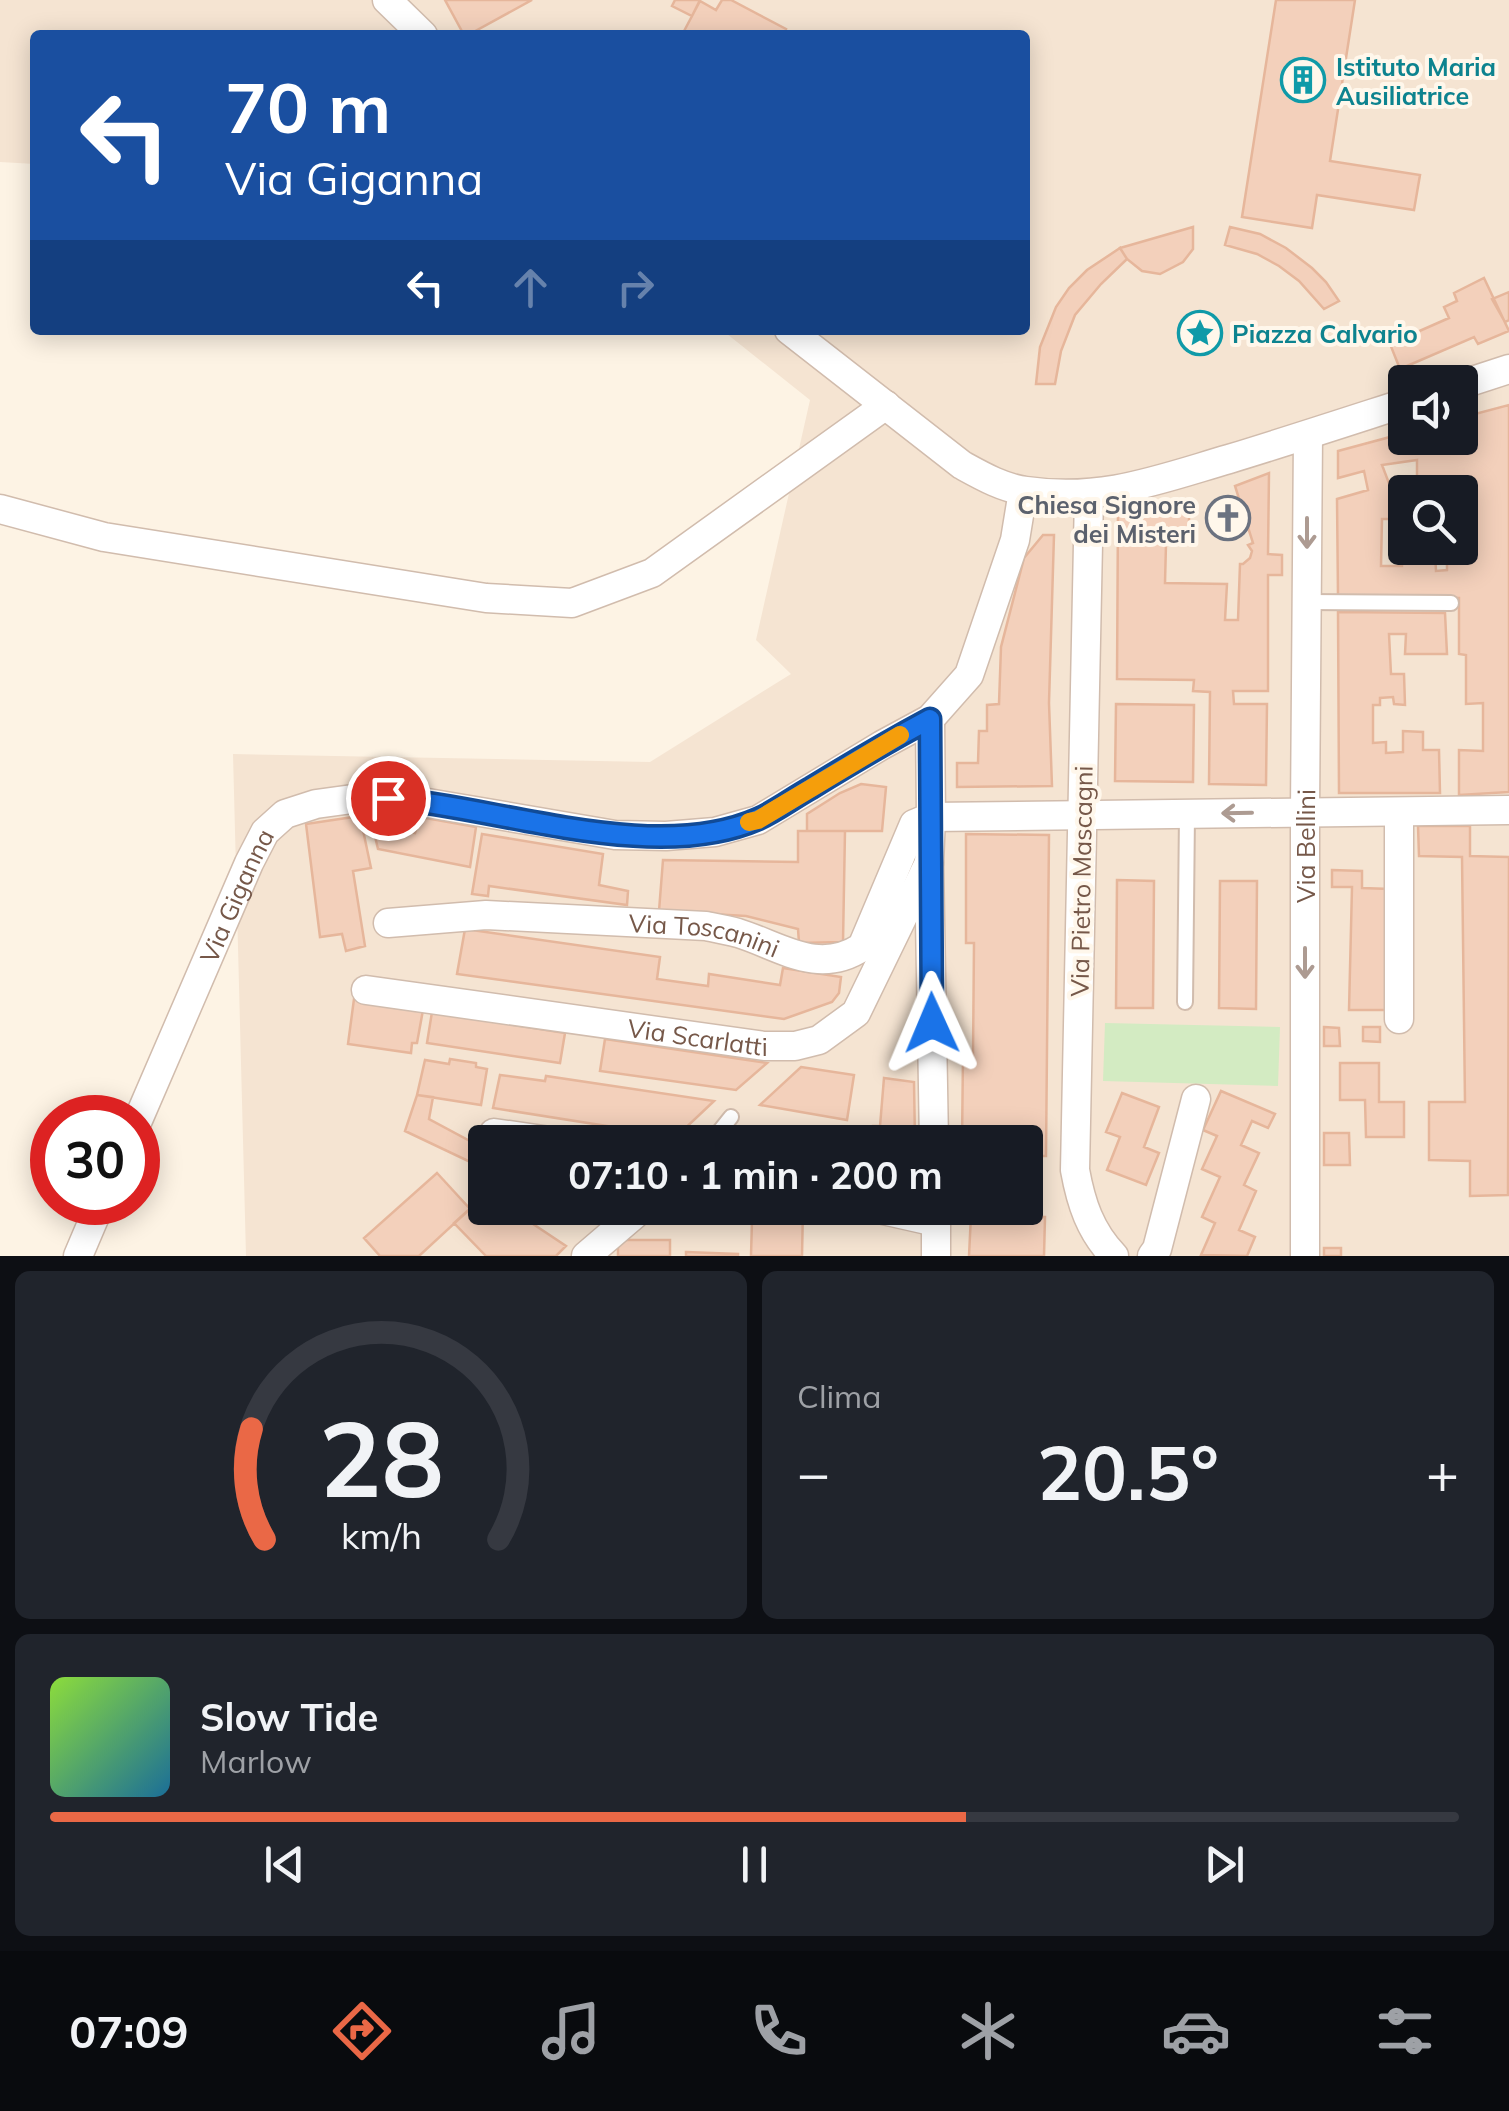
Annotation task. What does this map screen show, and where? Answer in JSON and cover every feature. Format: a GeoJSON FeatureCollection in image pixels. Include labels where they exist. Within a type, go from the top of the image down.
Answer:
{"type":"FeatureCollection","features":[{"type":"Feature","properties":{"kind":"street"},"geometry":{"type":"LineString","coordinates":[[387,0],[418,30]]}},
{"type":"Feature","properties":{"kind":"street"},"geometry":{"type":"LineString","coordinates":[[795,335],[962,465],[1023,491],[1089,495],[1124,490],[1388,409]]}},
{"type":"Feature","properties":{"kind":"street"},"geometry":{"type":"LineString","coordinates":[[1478,379],[1509,369]]}},
{"type":"Feature","properties":{"kind":"street"},"geometry":{"type":"LineString","coordinates":[[0,509],[104,537],[486,598],[572,603],[652,574],[886,405]]}},
{"type":"Feature","properties":{"kind":"street","name":"Via Bellini"},"geometry":{"type":"LineString","coordinates":[[1306,1256],[1308,435]]}},
{"type":"Feature","properties":{"kind":"street","name":"Via Giganna"},"geometry":{"type":"LineString","coordinates":[[149,1095],[249,863],[266,832],[285,814],[316,804],[367,796],[616,835],[714,832],[758,820],[930,719],[970,675],[1015,540],[1023,491]]}},
{"type":"Feature","properties":{"kind":"street","name":"Via Pietro Mascagni"},"geometry":{"type":"LineString","coordinates":[[1089,495],[1075,1170],[1082,1207],[1114,1256]]}},
{"type":"Feature","properties":{"kind":"street"},"geometry":{"type":"LineString","coordinates":[[930,719],[934,1125]]}},
{"type":"Feature","properties":{"kind":"street"},"geometry":{"type":"LineString","coordinates":[[931,817],[1509,810]]}},
{"type":"Feature","properties":{"kind":"street"},"geometry":{"type":"LineString","coordinates":[[1399,812],[1400,1019]]}},
{"type":"Feature","properties":{"kind":"street","name":"Via Toscanini"},"geometry":{"type":"LineString","coordinates":[[388,923],[486,915],[706,926],[739,933],[806,958],[848,956],[862,947],[914,824],[931,817]]}},
{"type":"Feature","properties":{"kind":"street","name":"Via Scarlatti"},"geometry":{"type":"LineString","coordinates":[[366,990],[745,1044],[795,1046],[819,1040],[856,1013],[929,864]]}},
{"type":"Feature","properties":{"kind":"street"},"geometry":{"type":"LineString","coordinates":[[1152,1256],[1196,1099]]}},
{"type":"Feature","properties":{"kind":"street"},"geometry":{"type":"LineString","coordinates":[[78,1256],[92,1225]]}},
{"type":"Feature","properties":{"kind":"street"},"geometry":{"type":"LineString","coordinates":[[586,1256],[622,1225]]}},
{"type":"Feature","properties":{"kind":"street"},"geometry":{"type":"LineString","coordinates":[[936,1225],[936,1256]]}},
{"type":"Feature","properties":{"kind":"lane"},"geometry":{"type":"LineString","coordinates":[[1307,602],[1451,604]]}},
{"type":"Feature","properties":{"kind":"lane"},"geometry":{"type":"LineString","coordinates":[[1185,1002],[1188,814]]}},
{"type":"Feature","properties":{"kind":"lane"},"geometry":{"type":"LineString","coordinates":[[725,1125],[731,1118]]}},
{"type":"Feature","properties":{"kind":"shaded area"},"geometry":{"type":"Polygon","coordinates":[[[0,0],[1509,0],[1509,1256],[246,1256],[233,754],[650,762],[791,674],[756,640],[810,400],[728,335],[1030,335],[1030,30],[30,30],[30,164],[0,162],[0,0]]]}},
{"type":"Feature","properties":{"kind":"green space"},"geometry":{"type":"Polygon","coordinates":[[[1105,1023],[1280,1027],[1278,1086],[1103,1081],[1105,1023]]]}},
{"type":"Feature","properties":{"kind":"building"},"geometry":{"type":"Polygon","coordinates":[[[445,0],[532,0],[477,30],[461,30],[445,0]]]}},
{"type":"Feature","properties":{"kind":"building"},"geometry":{"type":"Polygon","coordinates":[[[675,0],[700,0],[692,16],[672,6],[675,0]]]}},
{"type":"Feature","properties":{"kind":"building"},"geometry":{"type":"Polygon","coordinates":[[[722,0],[731,0],[786,29],[685,30],[700,1],[716,10],[722,0]]]}},
{"type":"Feature","properties":{"kind":"building","name":"Istituto Maria Ausiliatrice"},"geometry":{"type":"Polygon","coordinates":[[[1276,0],[1355,0],[1330,161],[1420,175],[1414,210],[1317,195],[1312,228],[1242,217],[1276,0]]]}},
{"type":"Feature","properties":{"kind":"building"},"geometry":{"type":"Polygon","coordinates":[[[1193,227],[1193,249],[1183,262],[1160,274],[1142,271],[1120,248],[1193,227]]]}},
{"type":"Feature","properties":{"kind":"building"},"geometry":{"type":"Polygon","coordinates":[[[1230,227],[1260,234],[1286,248],[1326,282],[1339,301],[1324,309],[1279,266],[1257,254],[1225,245],[1230,227]]]}},
{"type":"Feature","properties":{"kind":"building"},"geometry":{"type":"Polygon","coordinates":[[[1120,248],[1127,259],[1075,315],[1061,351],[1055,384],[1036,384],[1040,347],[1056,307],[1087,270],[1120,248]]]}},
{"type":"Feature","properties":{"kind":"building"},"geometry":{"type":"Polygon","coordinates":[[[1484,278],[1509,331],[1478,344],[1474,337],[1409,365],[1398,365],[1390,344],[1449,318],[1444,307],[1457,301],[1454,293],[1484,278]]]}},
{"type":"Feature","properties":{"kind":"building"},"geometry":{"type":"Polygon","coordinates":[[[1509,292],[1509,320],[1505,322],[1492,299],[1509,292]]]}},
{"type":"Feature","properties":{"kind":"building"},"geometry":{"type":"Polygon","coordinates":[[[1509,405],[1509,792],[1459,795],[1459,750],[1483,751],[1483,703],[1466,704],[1466,655],[1459,654],[1459,598],[1338,596],[1337,499],[1368,490],[1364,471],[1338,478],[1338,451],[1388,438],[1388,455],[1478,455],[1478,413],[1509,405]]]}},
{"type":"Feature","properties":{"kind":"building"},"geometry":{"type":"Polygon","coordinates":[[[1269,473],[1268,554],[1282,555],[1282,575],[1268,575],[1268,691],[1233,691],[1234,704],[1267,704],[1266,785],[1209,784],[1210,692],[1193,691],[1194,680],[1117,679],[1118,511],[1142,511],[1141,505],[1189,507],[1189,544],[1166,544],[1165,583],[1227,584],[1225,620],[1238,620],[1240,564],[1250,558],[1252,551],[1248,545],[1253,543],[1235,486],[1269,473]]]}},
{"type":"Feature","properties":{"kind":"building"},"geometry":{"type":"Polygon","coordinates":[[[1043,535],[1054,535],[1049,703],[1052,786],[957,787],[957,763],[978,763],[979,731],[987,731],[987,705],[999,704],[1001,647],[1024,558],[1043,535]]]}},
{"type":"Feature","properties":{"kind":"building"},"geometry":{"type":"Polygon","coordinates":[[[1338,612],[1445,613],[1447,654],[1405,654],[1406,634],[1389,634],[1391,674],[1404,674],[1405,705],[1394,704],[1393,697],[1380,698],[1380,705],[1373,705],[1373,743],[1386,742],[1386,753],[1403,752],[1403,731],[1423,732],[1423,750],[1439,750],[1440,793],[1339,793],[1338,612]]]}},
{"type":"Feature","properties":{"kind":"building"},"geometry":{"type":"Polygon","coordinates":[[[1116,704],[1194,705],[1193,782],[1115,781],[1116,704]]]}},
{"type":"Feature","properties":{"kind":"building"},"geometry":{"type":"Polygon","coordinates":[[[861,784],[886,787],[882,831],[807,831],[807,814],[861,784]]]}},
{"type":"Feature","properties":{"kind":"building"},"geometry":{"type":"Polygon","coordinates":[[[373,808],[402,812],[398,830],[415,833],[420,817],[476,827],[470,867],[378,849],[373,808]]]}},
{"type":"Feature","properties":{"kind":"building"},"geometry":{"type":"Polygon","coordinates":[[[360,816],[371,868],[353,871],[365,946],[346,951],[342,934],[320,937],[306,824],[360,816]]]}},
{"type":"Feature","properties":{"kind":"building"},"geometry":{"type":"Polygon","coordinates":[[[1418,826],[1470,826],[1470,856],[1509,857],[1508,1195],[1470,1196],[1470,1161],[1429,1160],[1429,1102],[1465,1102],[1462,857],[1419,856],[1418,826]]]}},
{"type":"Feature","properties":{"kind":"building"},"geometry":{"type":"Polygon","coordinates":[[[798,831],[845,831],[843,942],[799,943],[798,929],[746,916],[659,911],[663,860],[798,862],[798,831]]]}},
{"type":"Feature","properties":{"kind":"building"},"geometry":{"type":"Polygon","coordinates":[[[482,834],[603,854],[599,885],[628,891],[627,905],[489,886],[488,896],[472,894],[482,834]]]}},
{"type":"Feature","properties":{"kind":"building"},"geometry":{"type":"Polygon","coordinates":[[[966,834],[1049,835],[1046,1156],[1043,1125],[962,1125],[963,1056],[973,1056],[974,943],[966,943],[966,834]]]}},
{"type":"Feature","properties":{"kind":"building"},"geometry":{"type":"Polygon","coordinates":[[[1332,870],[1362,871],[1362,888],[1390,889],[1388,1010],[1349,1010],[1352,887],[1332,887],[1332,870]]]}},
{"type":"Feature","properties":{"kind":"building"},"geometry":{"type":"Polygon","coordinates":[[[1117,880],[1154,881],[1153,1008],[1116,1008],[1117,880]]]}},
{"type":"Feature","properties":{"kind":"building"},"geometry":{"type":"Polygon","coordinates":[[[1220,881],[1257,881],[1256,1009],[1219,1008],[1220,881]]]}},
{"type":"Feature","properties":{"kind":"building"},"geometry":{"type":"Polygon","coordinates":[[[465,929],[660,957],[657,979],[708,986],[709,974],[780,985],[783,968],[841,977],[839,993],[832,1002],[784,1019],[457,974],[465,929]]]}},
{"type":"Feature","properties":{"kind":"building"},"geometry":{"type":"Polygon","coordinates":[[[354,999],[423,1010],[417,1043],[412,1043],[411,1053],[348,1044],[354,999]]]}},
{"type":"Feature","properties":{"kind":"building"},"geometry":{"type":"Polygon","coordinates":[[[432,1012],[565,1033],[560,1063],[427,1043],[432,1012]]]}},
{"type":"Feature","properties":{"kind":"building"},"geometry":{"type":"Polygon","coordinates":[[[1324,1027],[1339,1028],[1340,1046],[1324,1046],[1324,1027]]]}},
{"type":"Feature","properties":{"kind":"building"},"geometry":{"type":"Polygon","coordinates":[[[1363,1027],[1380,1027],[1380,1042],[1363,1041],[1363,1027]]]}},
{"type":"Feature","properties":{"kind":"building"},"geometry":{"type":"Polygon","coordinates":[[[605,1039],[767,1063],[736,1090],[600,1071],[605,1039]]]}},
{"type":"Feature","properties":{"kind":"building"},"geometry":{"type":"Polygon","coordinates":[[[450,1059],[487,1069],[481,1105],[417,1095],[425,1060],[449,1064],[450,1059]]]}},
{"type":"Feature","properties":{"kind":"building"},"geometry":{"type":"Polygon","coordinates":[[[1340,1063],[1379,1063],[1379,1102],[1404,1102],[1404,1137],[1366,1137],[1365,1100],[1340,1100],[1340,1063]]]}},
{"type":"Feature","properties":{"kind":"building"},"geometry":{"type":"Polygon","coordinates":[[[801,1067],[854,1075],[847,1120],[760,1105],[801,1067]]]}},
{"type":"Feature","properties":{"kind":"building"},"geometry":{"type":"Polygon","coordinates":[[[500,1075],[545,1081],[546,1076],[714,1101],[689,1125],[600,1125],[493,1108],[500,1075]]]}},
{"type":"Feature","properties":{"kind":"building"},"geometry":{"type":"Polygon","coordinates":[[[884,1078],[914,1082],[915,1125],[880,1125],[884,1078]]]}},
{"type":"Feature","properties":{"kind":"building"},"geometry":{"type":"Polygon","coordinates":[[[1221,1091],[1275,1114],[1268,1128],[1252,1121],[1241,1145],[1259,1153],[1244,1185],[1256,1191],[1239,1230],[1255,1237],[1247,1256],[1201,1255],[1215,1223],[1202,1217],[1220,1177],[1202,1169],[1217,1136],[1203,1130],[1221,1091]]]}},
{"type":"Feature","properties":{"kind":"building"},"geometry":{"type":"Polygon","coordinates":[[[1122,1093],[1159,1107],[1144,1147],[1159,1153],[1146,1185],[1107,1170],[1120,1137],[1106,1132],[1122,1093]]]}},
{"type":"Feature","properties":{"kind":"building"},"geometry":{"type":"Polygon","coordinates":[[[417,1095],[433,1097],[429,1119],[468,1140],[468,1161],[405,1131],[417,1095]]]}},
{"type":"Feature","properties":{"kind":"building"},"geometry":{"type":"Polygon","coordinates":[[[1324,1133],[1349,1133],[1350,1165],[1324,1165],[1324,1133]]]}},
{"type":"Feature","properties":{"kind":"building"},"geometry":{"type":"Polygon","coordinates":[[[437,1173],[468,1207],[419,1256],[380,1256],[364,1238],[437,1173]]]}},
{"type":"Feature","properties":{"kind":"building"},"geometry":{"type":"Polygon","coordinates":[[[468,1210],[468,1225],[534,1225],[566,1246],[556,1256],[486,1256],[454,1223],[468,1210]]]}},
{"type":"Feature","properties":{"kind":"building"},"geometry":{"type":"Polygon","coordinates":[[[1045,1217],[1044,1256],[969,1256],[971,1225],[1043,1225],[1045,1217]]]}},
{"type":"Feature","properties":{"kind":"building"},"geometry":{"type":"Polygon","coordinates":[[[752,1225],[803,1225],[802,1256],[751,1256],[752,1225]]]}},
{"type":"Feature","properties":{"kind":"building"},"geometry":{"type":"Polygon","coordinates":[[[618,1240],[670,1240],[670,1256],[618,1256],[618,1240]]]}},
{"type":"Feature","properties":{"kind":"building"},"geometry":{"type":"Polygon","coordinates":[[[1324,1248],[1341,1248],[1341,1256],[1324,1256],[1324,1248]]]}},
{"type":"Feature","properties":{"kind":"building"},"geometry":{"type":"Polygon","coordinates":[[[686,1252],[738,1254],[738,1256],[686,1256],[686,1252]]]}},
{"type":"Feature","properties":{"kind":"slow traffic"},"geometry":{"type":"LineString","coordinates":[[749,822],[900,735]]}},
{"type":"Feature","properties":{"kind":"place","name":"Istituto Maria Ausiliatrice"},"geometry":{"type":"Point","coordinates":[1303,80]}},
{"type":"Feature","properties":{"kind":"place","name":"Piazza Calvario"},"geometry":{"type":"Point","coordinates":[1200,333]}},
{"type":"Feature","properties":{"kind":"place","name":"Chiesa Signore dei Misteri"},"geometry":{"type":"Point","coordinates":[1228,518]}},
{"type":"Feature","properties":{"kind":"route"},"geometry":{"type":"LineString","coordinates":[[388,798],[616,835],[714,832],[758,820],[930,719],[932,1023]]}}]}
